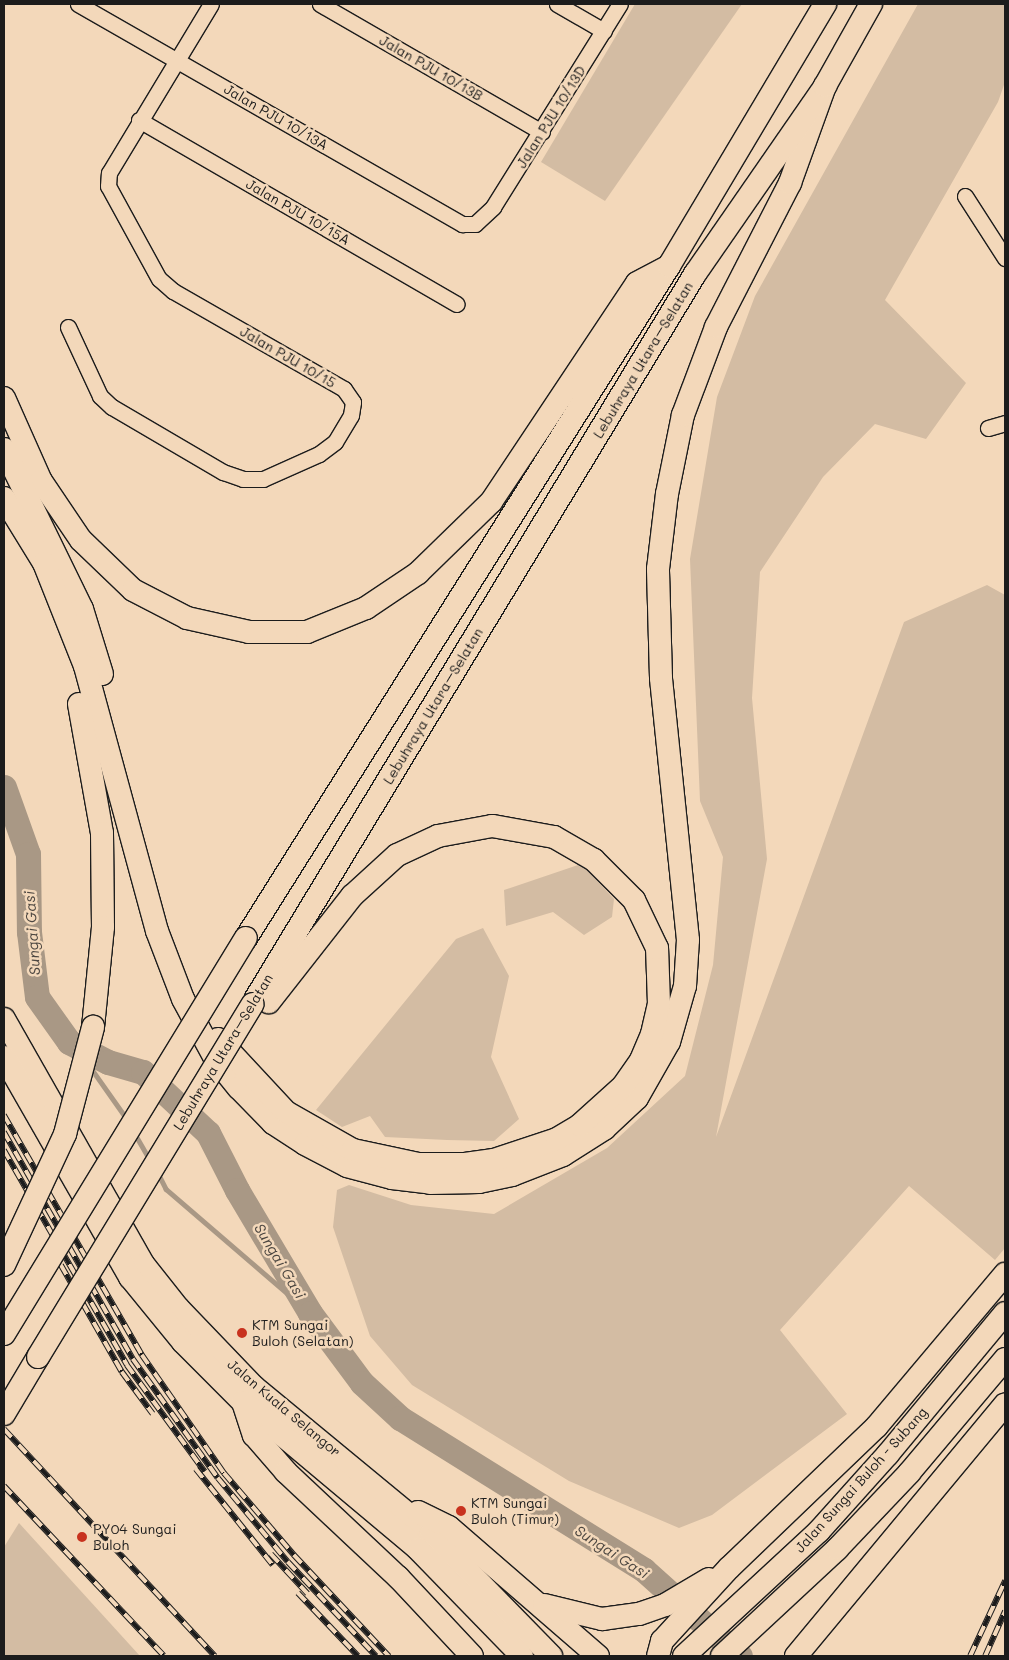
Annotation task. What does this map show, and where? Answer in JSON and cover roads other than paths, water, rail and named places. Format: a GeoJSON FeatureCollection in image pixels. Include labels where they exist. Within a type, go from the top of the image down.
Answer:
{"type":"FeatureCollection","features":[{"type":"Feature","properties":{"kind":"highway","name":"Lebuhraya Utara–Selatan"},"geometry":{"type":"LineString","coordinates":[[4,1334],[246,938],[669,266],[825,4]]}},
{"type":"Feature","properties":{"kind":"highway","name":"Lebuhraya Utara–Selatan"},"geometry":{"type":"LineString","coordinates":[[4,1414],[200,1091],[261,1003],[695,274],[825,86],[871,4]]}},
{"type":"Feature","properties":{"kind":"highway"},"geometry":{"type":"LineString","coordinates":[[4,499],[44,563],[85,666],[158,931],[183,999],[216,1060],[239,1088],[273,1123],[305,1144],[347,1166],[392,1178],[430,1182],[479,1182],[512,1175],[564,1155],[604,1129],[637,1098],[668,1042],[685,986],[688,940],[661,678],[658,569],[667,494],[682,415],[716,328],[790,183],[825,86]]}},
{"type":"Feature","properties":{"kind":"highway"},"geometry":{"type":"LineString","coordinates":[[4,398],[40,481],[81,540],[134,590],[187,618],[249,632],[307,632],[366,608],[418,573],[491,502],[637,283],[669,266]]}},
{"type":"Feature","properties":{"kind":"highway"},"geometry":{"type":"LineString","coordinates":[[4,448],[82,609],[190,982],[214,1035],[286,1112],[353,1150],[419,1164],[477,1163],[514,1156],[558,1139],[613,1098],[646,1051],[659,1004],[657,948],[634,900],[594,860],[554,837],[492,826],[438,836],[397,855],[352,896],[261,1003]]}},
{"type":"Feature","properties":{"kind":"highway"},"geometry":{"type":"LineString","coordinates":[[4,499],[56,625],[85,723],[102,833],[103,927],[93,1027],[64,1134],[4,1265]]}},
{"type":"Feature","properties":{"kind":"highway","name":"Jalan Kuala Selangor"},"geometry":{"type":"LineString","coordinates":[[4,1019],[144,1265],[178,1308],[254,1387],[398,1503],[478,1578],[551,1656]]}},
{"type":"Feature","properties":{"kind":"highway","name":"Jalan Kuala Selangor"},"geometry":{"type":"LineString","coordinates":[[4,1057],[66,1170],[130,1277],[183,1342],[243,1402],[348,1487],[418,1549],[522,1656]]}},
{"type":"Feature","properties":{"kind":"highway"},"geometry":{"type":"LineString","coordinates":[[658,1656],[662,1641],[728,1568],[877,1426],[1005,1274]]}},
{"type":"Feature","properties":{"kind":"highway","name":"Jalan Sungai Buloh - Subang"},"geometry":{"type":"LineString","coordinates":[[684,1656],[819,1530],[888,1454],[1005,1313]]}},
{"type":"Feature","properties":{"kind":"highway","name":"Jalan Sungai Buloh - Subang"},"geometry":{"type":"LineString","coordinates":[[724,1655],[843,1542],[909,1473],[1005,1359]]}},
{"type":"Feature","properties":{"kind":"highway"},"geometry":{"type":"LineString","coordinates":[[243,1402],[254,1435],[286,1472],[398,1577],[472,1656]]}},
{"type":"Feature","properties":{"kind":"highway"},"geometry":{"type":"LineString","coordinates":[[800,1655],[1005,1404]]}},
{"type":"Feature","properties":{"kind":"highway"},"geometry":{"type":"LineString","coordinates":[[398,1503],[449,1527],[598,1656]]}},
{"type":"Feature","properties":{"kind":"highway"},"geometry":{"type":"LineString","coordinates":[[538,1604],[602,1619],[639,1614],[665,1605],[728,1568]]}},
{"type":"Feature","properties":{"kind":"street","name":"Jalan PJU 10/13A"},"geometry":{"type":"LineString","coordinates":[[78,4],[449,217],[462,224],[475,224]]}},
{"type":"Feature","properties":{"kind":"street","name":"Jalan PJU 10/15"},"geometry":{"type":"LineString","coordinates":[[68,327],[100,396],[112,408],[224,472],[243,479],[263,479],[319,454],[335,442],[351,416],[353,402],[344,389],[173,291],[159,279],[108,186],[109,173],[211,4]]}},
{"type":"Feature","properties":{"kind":"street","name":"Jalan PJU 10/13B"},"geometry":{"type":"LineString","coordinates":[[320,4],[542,132]]}},
{"type":"Feature","properties":{"kind":"street"},"geometry":{"type":"LineString","coordinates":[[557,4],[604,31]]}},
{"type":"Feature","properties":{"kind":"street","name":"Jalan PJU 10/13D"},"geometry":{"type":"LineString","coordinates":[[475,224],[493,208],[620,4]]}},
{"type":"Feature","properties":{"kind":"street","name":"Jalan PJU 10/15A"},"geometry":{"type":"LineString","coordinates":[[140,120],[456,304]]}},
{"type":"Feature","properties":{"kind":"street"},"geometry":{"type":"LineString","coordinates":[[965,196],[1005,258]]}},
{"type":"Feature","properties":{"kind":"street"},"geometry":{"type":"LineString","coordinates":[[988,428],[1005,424]]}},
{"type":"Feature","properties":{"kind":"waterway","name":"Sungai Gasi"},"geometry":{"type":"LineString","coordinates":[[4,787],[28,854],[29,932],[37,997],[69,1042],[108,1062],[143,1072],[208,1133],[237,1190],[310,1313],[362,1383],[400,1418],[644,1570],[740,1656]]}},
{"type":"Feature","properties":{"kind":"waterway","name":"Sungai Gasi"},"geometry":{"type":"LineString","coordinates":[[69,1042],[78,1052]]}},
{"type":"Feature","properties":{"kind":"waterway"},"geometry":{"type":"LineString","coordinates":[[91,1068],[127,1119]]}},
{"type":"Feature","properties":{"kind":"waterway"},"geometry":{"type":"LineString","coordinates":[[135,1134],[150,1160]]}},
{"type":"Feature","properties":{"kind":"waterway"},"geometry":{"type":"LineString","coordinates":[[158,1173],[166,1189],[310,1313]]}},
{"type":"Feature","properties":{"kind":"railway"},"geometry":{"type":"LineString","coordinates":[[4,1115],[142,1355],[224,1473],[294,1555],[389,1656]]}},
{"type":"Feature","properties":{"kind":"railway"},"geometry":{"type":"LineString","coordinates":[[4,1132],[133,1359],[218,1478],[288,1562],[376,1656]]}},
{"type":"Feature","properties":{"kind":"railway"},"geometry":{"type":"LineString","coordinates":[[4,1150],[127,1365],[205,1472]]}},
{"type":"Feature","properties":{"kind":"railway"},"geometry":{"type":"LineString","coordinates":[[61,1265],[122,1372],[153,1414]]}},
{"type":"Feature","properties":{"kind":"railway"},"geometry":{"type":"LineString","coordinates":[[4,1429],[215,1656]]}},
{"type":"Feature","properties":{"kind":"railway"},"geometry":{"type":"LineString","coordinates":[[196,1469],[273,1565]]}},
{"type":"Feature","properties":{"kind":"railway"},"geometry":{"type":"LineString","coordinates":[[4,1486],[164,1656]]}},
{"type":"Feature","properties":{"kind":"railway"},"geometry":{"type":"LineString","coordinates":[[271,1554],[308,1594]]}},
{"type":"Feature","properties":{"kind":"railway"},"geometry":{"type":"LineString","coordinates":[[970,1656],[1005,1581]]}},
{"type":"Feature","properties":{"kind":"railway"},"geometry":{"type":"LineString","coordinates":[[298,1593],[358,1656]]}},
{"type":"Feature","properties":{"kind":"railway"},"geometry":{"type":"LineString","coordinates":[[985,1656],[1005,1611]]}},
{"type":"Feature","properties":{"kind":"place","name":"KTM Sungai Buloh (Selatan)"},"geometry":{"type":"Point","coordinates":[242,1333]}},
{"type":"Feature","properties":{"kind":"place","name":"KTM Sungai Buloh (Timur)"},"geometry":{"type":"Point","coordinates":[461,1511]}},
{"type":"Feature","properties":{"kind":"place","name":"PY04 Sungai Buloh"},"geometry":{"type":"Point","coordinates":[82,1537]}}]}
